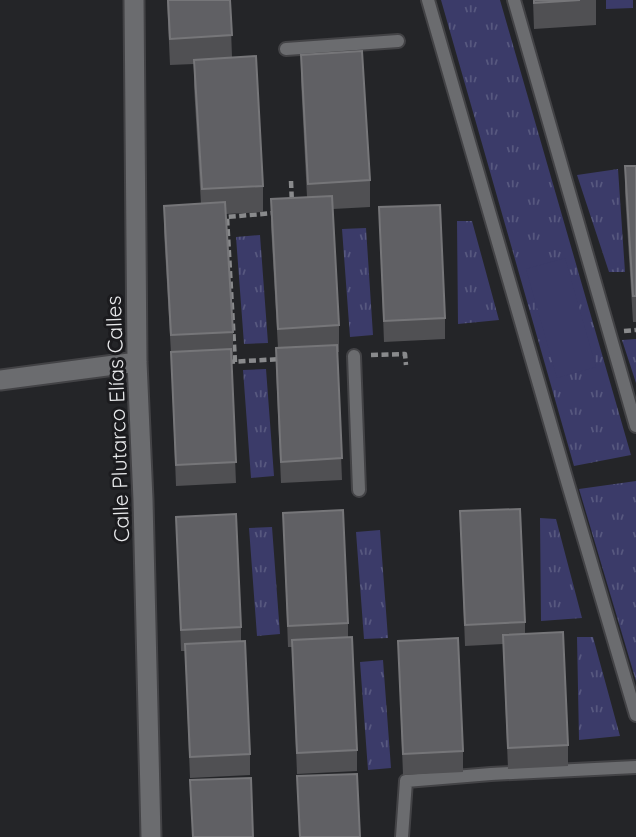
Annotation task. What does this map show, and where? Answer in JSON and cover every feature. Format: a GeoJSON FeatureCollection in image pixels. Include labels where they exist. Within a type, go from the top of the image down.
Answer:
{"type":"FeatureCollection","features":[{"type":"Feature","properties":{"kind":"street","name":"Calle Plutarco Elías Calles"},"geometry":{"type":"LineString","coordinates":[[134,0],[137,362],[151,837]]}},
{"type":"Feature","properties":{"kind":"street"},"geometry":{"type":"LineString","coordinates":[[0,380],[137,362]]}},
{"type":"Feature","properties":{"kind":"lane"},"geometry":{"type":"LineString","coordinates":[[428,0],[636,715]]}},
{"type":"Feature","properties":{"kind":"lane"},"geometry":{"type":"LineString","coordinates":[[513,0],[636,426]]}},
{"type":"Feature","properties":{"kind":"lane"},"geometry":{"type":"LineString","coordinates":[[286,49],[398,41]]}},
{"type":"Feature","properties":{"kind":"lane"},"geometry":{"type":"LineString","coordinates":[[354,356],[359,490]]}},
{"type":"Feature","properties":{"kind":"lane"},"geometry":{"type":"LineString","coordinates":[[402,837],[406,781],[636,767]]}},
{"type":"Feature","properties":{"kind":"path"},"geometry":{"type":"LineString","coordinates":[[291,181],[292,211]]}},
{"type":"Feature","properties":{"kind":"path"},"geometry":{"type":"LineString","coordinates":[[235,362],[227,217],[285,213]]}},
{"type":"Feature","properties":{"kind":"path"},"geometry":{"type":"LineString","coordinates":[[354,356],[405,354],[405,365]]}},
{"type":"Feature","properties":{"kind":"path"},"geometry":{"type":"LineString","coordinates":[[222,362],[288,359]]}},
{"type":"Feature","properties":{"kind":"green space"},"geometry":{"type":"Polygon","coordinates":[[[441,0],[500,0],[631,455],[574,466],[441,0]]]}},
{"type":"Feature","properties":{"kind":"green space"},"geometry":{"type":"Polygon","coordinates":[[[606,0],[633,0],[633,8],[606,9],[606,0]]]}},
{"type":"Feature","properties":{"kind":"green space"},"geometry":{"type":"Polygon","coordinates":[[[618,169],[625,272],[609,272],[577,175],[618,169]]]}},
{"type":"Feature","properties":{"kind":"green space"},"geometry":{"type":"Polygon","coordinates":[[[457,221],[472,221],[499,320],[458,324],[457,221]]]}},
{"type":"Feature","properties":{"kind":"green space"},"geometry":{"type":"Polygon","coordinates":[[[366,228],[373,335],[350,337],[342,229],[366,228]]]}},
{"type":"Feature","properties":{"kind":"green space"},"geometry":{"type":"Polygon","coordinates":[[[260,235],[268,343],[244,344],[236,237],[260,235]]]}},
{"type":"Feature","properties":{"kind":"green space"},"geometry":{"type":"Polygon","coordinates":[[[565,258],[596,367],[557,378],[526,269],[565,258]]]}},
{"type":"Feature","properties":{"kind":"green space"},"geometry":{"type":"Polygon","coordinates":[[[636,339],[636,383],[622,340],[636,339]]]}},
{"type":"Feature","properties":{"kind":"green space"},"geometry":{"type":"Polygon","coordinates":[[[266,369],[274,476],[251,478],[243,370],[266,369]]]}},
{"type":"Feature","properties":{"kind":"green space"},"geometry":{"type":"Polygon","coordinates":[[[636,481],[636,681],[579,489],[636,481]]]}},
{"type":"Feature","properties":{"kind":"green space"},"geometry":{"type":"Polygon","coordinates":[[[540,518],[556,519],[582,618],[541,621],[540,518]]]}},
{"type":"Feature","properties":{"kind":"green space"},"geometry":{"type":"Polygon","coordinates":[[[272,527],[280,634],[257,636],[249,528],[272,527]]]}},
{"type":"Feature","properties":{"kind":"green space"},"geometry":{"type":"Polygon","coordinates":[[[380,530],[388,638],[364,639],[356,532],[380,530]]]}},
{"type":"Feature","properties":{"kind":"green space"},"geometry":{"type":"Polygon","coordinates":[[[577,637],[593,637],[620,736],[579,740],[577,637]]]}},
{"type":"Feature","properties":{"kind":"green space"},"geometry":{"type":"Polygon","coordinates":[[[383,660],[391,768],[368,770],[360,662],[383,660]]]}},
{"type":"Feature","properties":{"kind":"building"},"geometry":{"type":"Polygon","coordinates":[[[168,0],[230,0],[232,35],[170,39],[168,0]]]}},
{"type":"Feature","properties":{"kind":"building"},"geometry":{"type":"Polygon","coordinates":[[[534,0],[580,0],[534,3],[534,0]]]}},
{"type":"Feature","properties":{"kind":"building"},"geometry":{"type":"Polygon","coordinates":[[[362,51],[370,180],[308,184],[301,55],[362,51]]]}},
{"type":"Feature","properties":{"kind":"building"},"geometry":{"type":"Polygon","coordinates":[[[256,56],[263,186],[202,189],[194,60],[256,56]]]}},
{"type":"Feature","properties":{"kind":"building"},"geometry":{"type":"Polygon","coordinates":[[[625,166],[636,166],[636,296],[633,296],[625,166]]]}},
{"type":"Feature","properties":{"kind":"building"},"geometry":{"type":"Polygon","coordinates":[[[332,196],[339,325],[278,329],[271,199],[332,196]]]}},
{"type":"Feature","properties":{"kind":"building"},"geometry":{"type":"Polygon","coordinates":[[[225,202],[233,332],[171,335],[164,206],[225,202]]]}},
{"type":"Feature","properties":{"kind":"building"},"geometry":{"type":"Polygon","coordinates":[[[440,205],[445,318],[384,321],[379,207],[440,205]]]}},
{"type":"Feature","properties":{"kind":"building"},"geometry":{"type":"Polygon","coordinates":[[[337,345],[342,458],[281,462],[276,348],[337,345]]]}},
{"type":"Feature","properties":{"kind":"building"},"geometry":{"type":"Polygon","coordinates":[[[231,349],[236,462],[176,465],[171,352],[231,349]]]}},
{"type":"Feature","properties":{"kind":"building"},"geometry":{"type":"Polygon","coordinates":[[[520,509],[525,622],[465,625],[460,511],[520,509]]]}},
{"type":"Feature","properties":{"kind":"building"},"geometry":{"type":"Polygon","coordinates":[[[343,510],[348,623],[288,626],[283,513],[343,510]]]}},
{"type":"Feature","properties":{"kind":"building"},"geometry":{"type":"Polygon","coordinates":[[[236,514],[241,627],[181,630],[176,517],[236,514]]]}},
{"type":"Feature","properties":{"kind":"building"},"geometry":{"type":"Polygon","coordinates":[[[563,632],[568,745],[508,748],[503,635],[563,632]]]}},
{"type":"Feature","properties":{"kind":"building"},"geometry":{"type":"Polygon","coordinates":[[[352,637],[357,750],[297,753],[292,640],[352,637]]]}},
{"type":"Feature","properties":{"kind":"building"},"geometry":{"type":"Polygon","coordinates":[[[458,638],[463,751],[403,754],[398,641],[458,638]]]}},
{"type":"Feature","properties":{"kind":"building"},"geometry":{"type":"Polygon","coordinates":[[[245,641],[250,754],[190,757],[185,644],[245,641]]]}},
{"type":"Feature","properties":{"kind":"building"},"geometry":{"type":"Polygon","coordinates":[[[357,774],[360,837],[300,837],[297,776],[357,774]]]}},
{"type":"Feature","properties":{"kind":"building"},"geometry":{"type":"Polygon","coordinates":[[[251,778],[253,837],[193,837],[190,780],[251,778]]]}}]}
